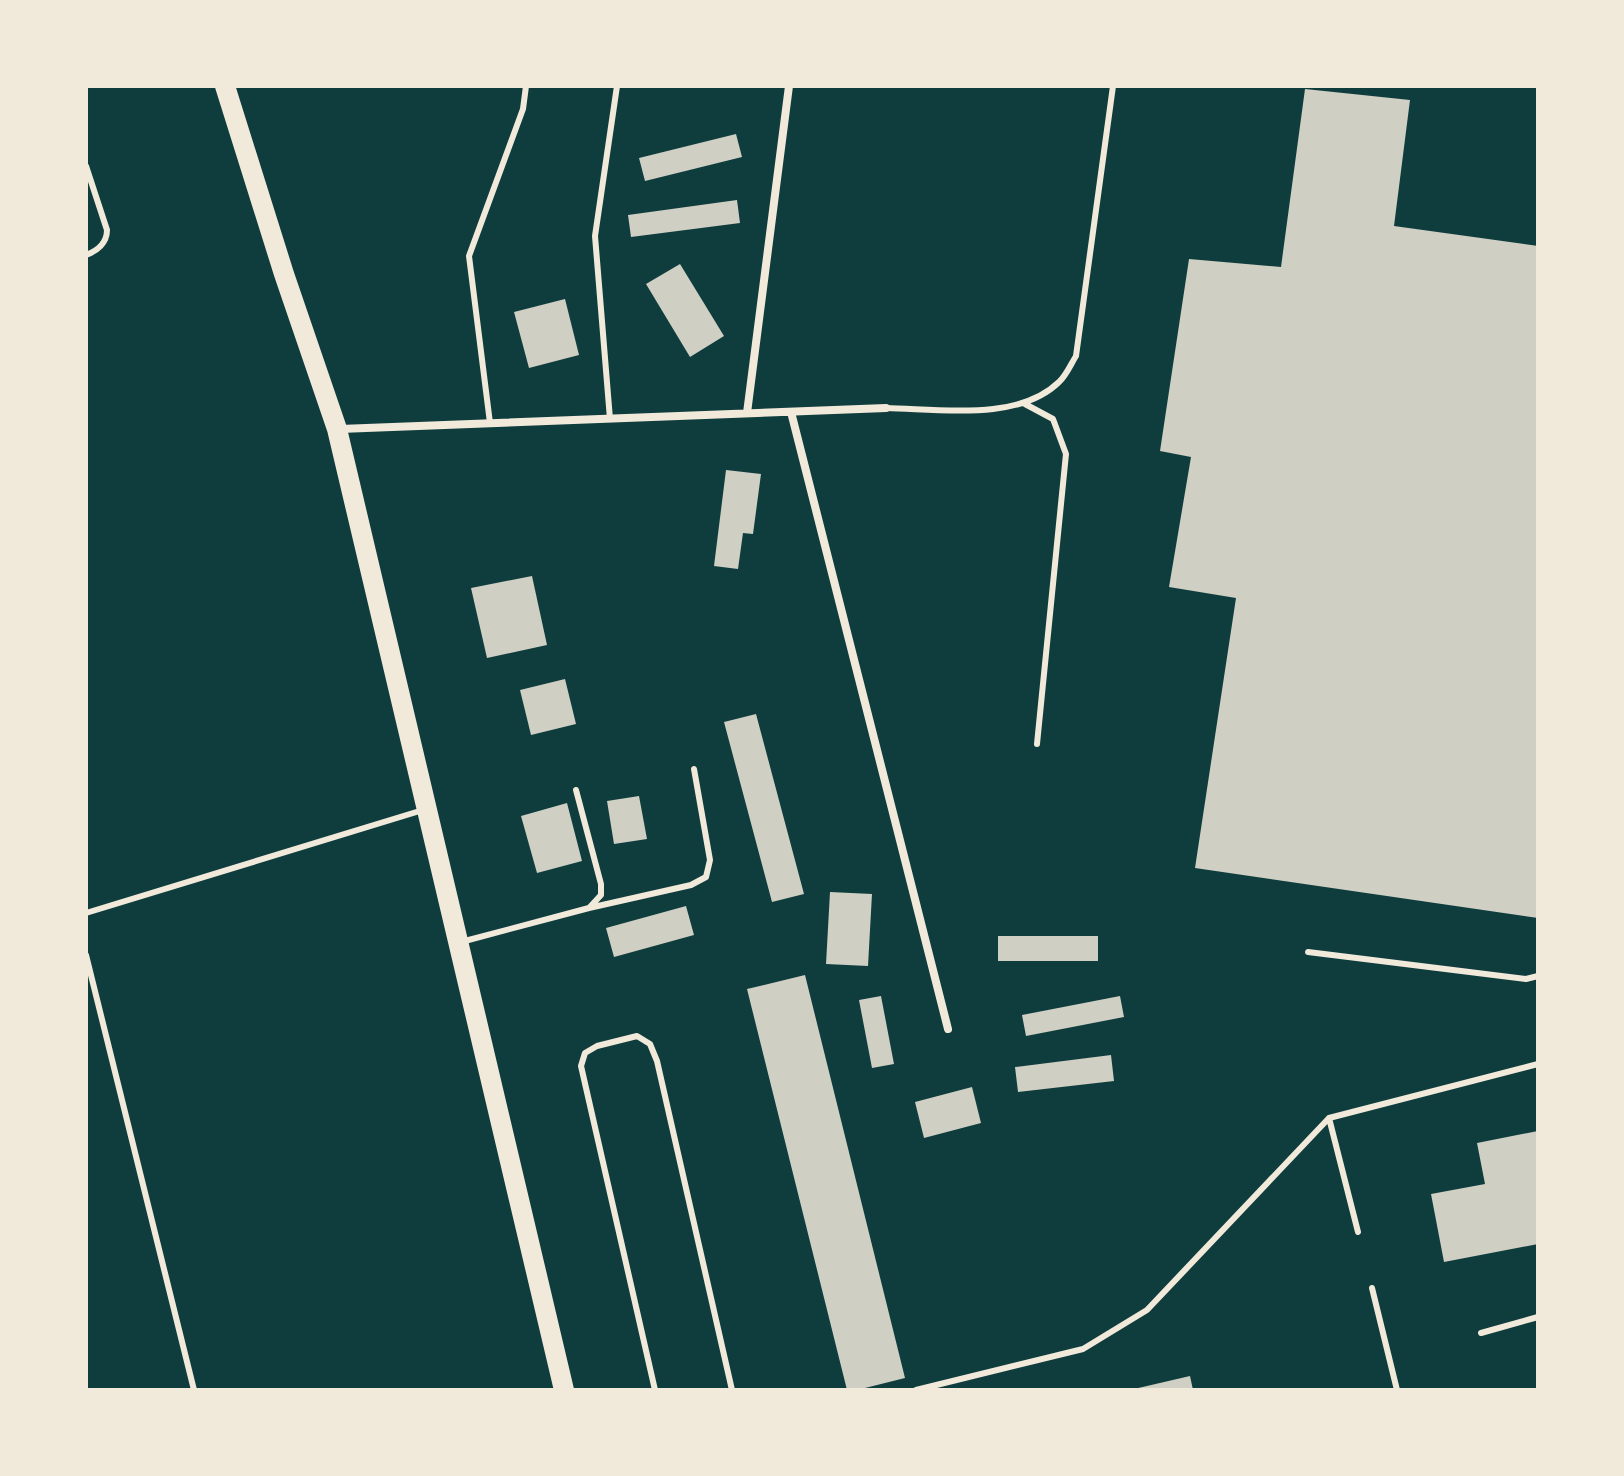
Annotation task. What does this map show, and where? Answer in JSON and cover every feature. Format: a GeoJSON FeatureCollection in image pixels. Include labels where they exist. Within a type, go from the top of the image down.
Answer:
{"type":"FeatureCollection","features":[{"type":"Feature","properties":{"kind":"main road"},"geometry":{"type":"LineString","coordinates":[[225,86],[337,429],[564,1390]]}},
{"type":"Feature","properties":{"kind":"street"},"geometry":{"type":"LineString","coordinates":[[747,413],[789,86]]}},
{"type":"Feature","properties":{"kind":"street"},"geometry":{"type":"LineString","coordinates":[[337,429],[886,408]]}},
{"type":"Feature","properties":{"kind":"street"},"geometry":{"type":"LineString","coordinates":[[791,412],[948,1029]]}},
{"type":"Feature","properties":{"kind":"lane"},"geometry":{"type":"LineString","coordinates":[[490,423],[469,256],[523,109],[526,86]]}},
{"type":"Feature","properties":{"kind":"lane"},"geometry":{"type":"LineString","coordinates":[[610,419],[595,236],[617,86]]}},
{"type":"Feature","properties":{"kind":"lane"},"geometry":{"type":"LineString","coordinates":[[886,408],[990,410],[1025,404],[1060,382],[1076,356],[1113,86]]}},
{"type":"Feature","properties":{"kind":"lane"},"geometry":{"type":"LineString","coordinates":[[86,166],[107,230],[103,244],[86,255]]}},
{"type":"Feature","properties":{"kind":"lane"},"geometry":{"type":"LineString","coordinates":[[1025,404],[1053,419],[1066,454],[1037,744]]}},
{"type":"Feature","properties":{"kind":"lane"},"geometry":{"type":"LineString","coordinates":[[457,943],[691,885],[706,877],[710,860],[694,769]]}},
{"type":"Feature","properties":{"kind":"lane"},"geometry":{"type":"LineString","coordinates":[[576,790],[601,884],[601,895],[589,908]]}},
{"type":"Feature","properties":{"kind":"lane"},"geometry":{"type":"LineString","coordinates":[[86,913],[425,809]]}},
{"type":"Feature","properties":{"kind":"lane"},"geometry":{"type":"LineString","coordinates":[[1308,952],[1526,979],[1538,976]]}},
{"type":"Feature","properties":{"kind":"lane"},"geometry":{"type":"LineString","coordinates":[[86,955],[194,1390]]}},
{"type":"Feature","properties":{"kind":"lane"},"geometry":{"type":"LineString","coordinates":[[655,1390],[581,1066],[585,1053],[597,1046],[637,1036],[650,1044],[657,1061],[732,1390]]}},
{"type":"Feature","properties":{"kind":"lane"},"geometry":{"type":"LineString","coordinates":[[916,1390],[1083,1349],[1147,1310],[1329,1118],[1538,1064]]}},
{"type":"Feature","properties":{"kind":"lane"},"geometry":{"type":"LineString","coordinates":[[1329,1118],[1358,1232]]}},
{"type":"Feature","properties":{"kind":"lane"},"geometry":{"type":"LineString","coordinates":[[1372,1288],[1397,1390]]}},
{"type":"Feature","properties":{"kind":"lane"},"geometry":{"type":"LineString","coordinates":[[1481,1333],[1538,1317]]}},
{"type":"Feature","properties":{"kind":"building"},"geometry":{"type":"Polygon","coordinates":[[[1305,89],[1410,100],[1394,226],[1538,246],[1538,918],[1195,868],[1236,598],[1169,587],[1191,457],[1160,451],[1189,259],[1281,267],[1305,89]]]}},
{"type":"Feature","properties":{"kind":"building"},"geometry":{"type":"Polygon","coordinates":[[[736,134],[742,157],[645,181],[639,158],[736,134]]]}},
{"type":"Feature","properties":{"kind":"building"},"geometry":{"type":"Polygon","coordinates":[[[737,200],[740,223],[631,237],[628,215],[737,200]]]}},
{"type":"Feature","properties":{"kind":"building"},"geometry":{"type":"Polygon","coordinates":[[[680,264],[724,336],[690,357],[646,284],[680,264]]]}},
{"type":"Feature","properties":{"kind":"building"},"geometry":{"type":"Polygon","coordinates":[[[565,299],[579,355],[529,368],[514,312],[565,299]]]}},
{"type":"Feature","properties":{"kind":"building"},"geometry":{"type":"Polygon","coordinates":[[[726,470],[761,474],[753,534],[743,533],[738,569],[714,566],[726,470]]]}},
{"type":"Feature","properties":{"kind":"building"},"geometry":{"type":"Polygon","coordinates":[[[532,576],[547,645],[487,658],[471,588],[532,576]]]}},
{"type":"Feature","properties":{"kind":"building"},"geometry":{"type":"Polygon","coordinates":[[[565,679],[576,724],[531,735],[520,690],[565,679]]]}},
{"type":"Feature","properties":{"kind":"building"},"geometry":{"type":"Polygon","coordinates":[[[756,714],[804,894],[772,902],[724,722],[756,714]]]}},
{"type":"Feature","properties":{"kind":"building"},"geometry":{"type":"Polygon","coordinates":[[[639,796],[647,839],[614,844],[607,801],[639,796]]]}},
{"type":"Feature","properties":{"kind":"building"},"geometry":{"type":"Polygon","coordinates":[[[567,803],[582,861],[537,873],[521,816],[567,803]]]}},
{"type":"Feature","properties":{"kind":"building"},"geometry":{"type":"Polygon","coordinates":[[[830,892],[872,894],[868,966],[826,964],[830,892]]]}},
{"type":"Feature","properties":{"kind":"building"},"geometry":{"type":"Polygon","coordinates":[[[686,906],[694,935],[614,957],[606,928],[686,906]]]}},
{"type":"Feature","properties":{"kind":"building"},"geometry":{"type":"Polygon","coordinates":[[[998,936],[1098,936],[1098,961],[998,961],[998,936]]]}},
{"type":"Feature","properties":{"kind":"building"},"geometry":{"type":"Polygon","coordinates":[[[805,975],[905,1378],[857,1390],[847,1390],[747,989],[805,975]]]}},
{"type":"Feature","properties":{"kind":"building"},"geometry":{"type":"Polygon","coordinates":[[[881,996],[894,1064],[872,1068],[859,1000],[881,996]]]}},
{"type":"Feature","properties":{"kind":"building"},"geometry":{"type":"Polygon","coordinates":[[[1120,996],[1124,1017],[1026,1036],[1022,1015],[1120,996]]]}},
{"type":"Feature","properties":{"kind":"building"},"geometry":{"type":"Polygon","coordinates":[[[1111,1055],[1114,1081],[1018,1092],[1015,1067],[1111,1055]]]}},
{"type":"Feature","properties":{"kind":"building"},"geometry":{"type":"Polygon","coordinates":[[[972,1087],[981,1123],[924,1138],[915,1102],[972,1087]]]}},
{"type":"Feature","properties":{"kind":"building"},"geometry":{"type":"Polygon","coordinates":[[[1538,1131],[1538,1244],[1444,1262],[1431,1194],[1485,1184],[1477,1143],[1538,1131]]]}},
{"type":"Feature","properties":{"kind":"building"},"geometry":{"type":"Polygon","coordinates":[[[1190,1376],[1193,1390],[1134,1390],[1134,1389],[1190,1376]]]}}]}
